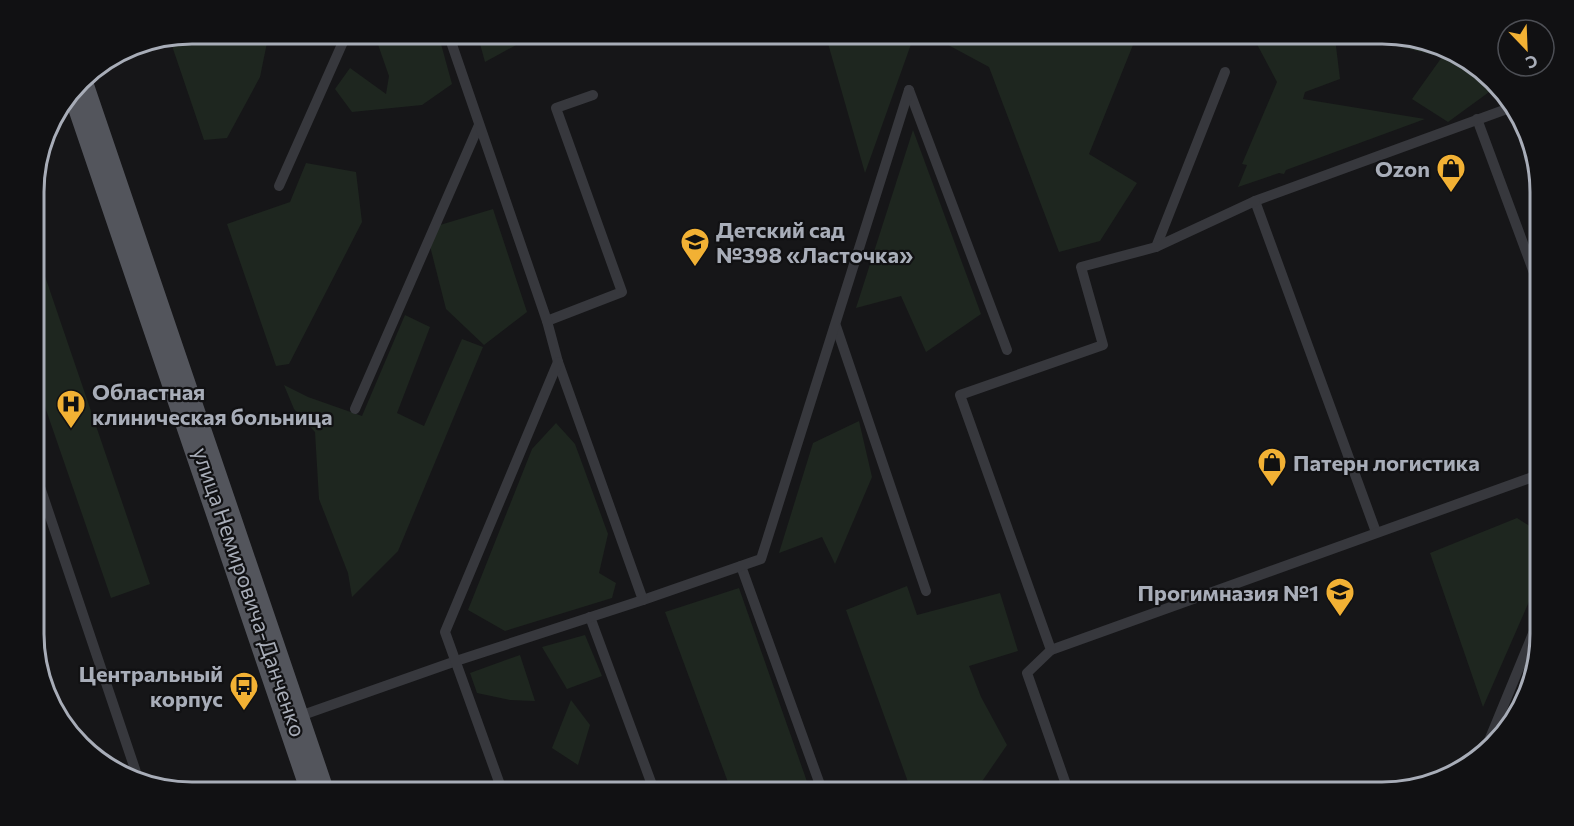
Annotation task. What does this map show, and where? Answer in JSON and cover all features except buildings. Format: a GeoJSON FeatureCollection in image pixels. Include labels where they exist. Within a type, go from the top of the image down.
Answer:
{"type":"FeatureCollection","features":[{"type":"Feature","properties":{"kind":"main road","name":"улица Немировича-Данченко"},"geometry":{"type":"LineString","coordinates":[[80,94],[314,782]]}},
{"type":"Feature","properties":{"kind":"lane"},"geometry":{"type":"LineString","coordinates":[[279,186],[341,44]]}},
{"type":"Feature","properties":{"kind":"lane"},"geometry":{"type":"LineString","coordinates":[[452,44],[547,321],[558,362],[644,600]]}},
{"type":"Feature","properties":{"kind":"lane"},"geometry":{"type":"LineString","coordinates":[[1156,247],[1225,72]]}},
{"type":"Feature","properties":{"kind":"lane"},"geometry":{"type":"LineString","coordinates":[[293,718],[761,559],[909,90],[1007,350]]}},
{"type":"Feature","properties":{"kind":"lane"},"geometry":{"type":"LineString","coordinates":[[547,321],[622,292],[556,108],[593,95]]}},
{"type":"Feature","properties":{"kind":"lane"},"geometry":{"type":"LineString","coordinates":[[1051,650],[960,395],[1103,345],[1081,267],[1156,247],[1255,201],[1506,109]]}},
{"type":"Feature","properties":{"kind":"lane"},"geometry":{"type":"LineString","coordinates":[[1478,119],[1530,262]]}},
{"type":"Feature","properties":{"kind":"lane"},"geometry":{"type":"LineString","coordinates":[[355,409],[479,124]]}},
{"type":"Feature","properties":{"kind":"lane"},"geometry":{"type":"LineString","coordinates":[[1255,201],[1376,532]]}},
{"type":"Feature","properties":{"kind":"lane"},"geometry":{"type":"LineString","coordinates":[[836,325],[926,591]]}},
{"type":"Feature","properties":{"kind":"lane"},"geometry":{"type":"LineString","coordinates":[[499,782],[446,632],[558,362]]}},
{"type":"Feature","properties":{"kind":"lane"},"geometry":{"type":"LineString","coordinates":[[1065,782],[1027,673],[1051,650],[1530,478]]}},
{"type":"Feature","properties":{"kind":"lane"},"geometry":{"type":"LineString","coordinates":[[44,499],[136,771]]}},
{"type":"Feature","properties":{"kind":"lane"},"geometry":{"type":"LineString","coordinates":[[741,566],[819,782]]}},
{"type":"Feature","properties":{"kind":"lane"},"geometry":{"type":"LineString","coordinates":[[590,617],[651,782]]}},
{"type":"Feature","properties":{"kind":"lane"},"geometry":{"type":"LineString","coordinates":[[1492,734],[1530,642]]}},
{"type":"Feature","properties":{"kind":"shaded area"},"geometry":{"type":"Polygon","coordinates":[[[267,44],[260,77],[227,138],[204,140],[172,45],[267,44]]]}},
{"type":"Feature","properties":{"kind":"shaded area"},"geometry":{"type":"Polygon","coordinates":[[[378,44],[441,44],[452,84],[422,105],[352,112],[335,89],[350,68],[386,94],[389,76],[378,44]]]}},
{"type":"Feature","properties":{"kind":"shaded area"},"geometry":{"type":"Polygon","coordinates":[[[480,44],[518,44],[485,62],[480,44]]]}},
{"type":"Feature","properties":{"kind":"shaded area"},"geometry":{"type":"Polygon","coordinates":[[[828,44],[911,44],[865,173],[828,44]]]}},
{"type":"Feature","properties":{"kind":"shaded area"},"geometry":{"type":"Polygon","coordinates":[[[946,44],[1133,44],[1089,154],[1137,183],[1100,241],[1059,252],[989,67],[946,44]]]}},
{"type":"Feature","properties":{"kind":"shaded area"},"geometry":{"type":"Polygon","coordinates":[[[1257,44],[1336,44],[1340,79],[1305,92],[1303,99],[1425,119],[1286,170],[1284,174],[1279,173],[1238,187],[1247,165],[1242,164],[1277,82],[1257,44]]]}},
{"type":"Feature","properties":{"kind":"shaded area"},"geometry":{"type":"Polygon","coordinates":[[[1390,44],[1421,49],[1448,59],[1465,68],[1491,91],[1448,122],[1412,99],[1442,57],[1390,44]]]}},
{"type":"Feature","properties":{"kind":"shaded area"},"geometry":{"type":"Polygon","coordinates":[[[913,130],[981,314],[926,352],[901,296],[856,308],[913,130]]]}},
{"type":"Feature","properties":{"kind":"shaded area"},"geometry":{"type":"Polygon","coordinates":[[[306,163],[356,172],[362,222],[289,364],[276,366],[227,224],[290,202],[306,163]]]}},
{"type":"Feature","properties":{"kind":"shaded area"},"geometry":{"type":"Polygon","coordinates":[[[493,209],[527,312],[484,345],[446,309],[430,246],[440,225],[493,209]]]}},
{"type":"Feature","properties":{"kind":"shaded area"},"geometry":{"type":"Polygon","coordinates":[[[44,273],[150,584],[111,598],[44,404],[44,273]]]}},
{"type":"Feature","properties":{"kind":"shaded area"},"geometry":{"type":"Polygon","coordinates":[[[405,315],[430,327],[397,413],[424,426],[462,339],[483,347],[398,551],[352,597],[348,573],[319,499],[315,432],[294,409],[284,385],[308,397],[362,416],[405,315]]]}},
{"type":"Feature","properties":{"kind":"shaded area"},"geometry":{"type":"Polygon","coordinates":[[[859,421],[872,477],[835,564],[822,537],[779,553],[813,443],[859,421]]]}},
{"type":"Feature","properties":{"kind":"shaded area"},"geometry":{"type":"Polygon","coordinates":[[[556,423],[575,444],[608,534],[599,573],[616,583],[612,598],[505,631],[468,610],[532,449],[556,423]]]}},
{"type":"Feature","properties":{"kind":"shaded area"},"geometry":{"type":"Polygon","coordinates":[[[1517,518],[1530,526],[1530,599],[1483,707],[1430,553],[1517,518]]]}},
{"type":"Feature","properties":{"kind":"shaded area"},"geometry":{"type":"Polygon","coordinates":[[[907,586],[917,615],[1000,593],[1018,651],[969,666],[981,697],[1007,745],[982,782],[908,782],[846,610],[907,586]]]}},
{"type":"Feature","properties":{"kind":"shaded area"},"geometry":{"type":"Polygon","coordinates":[[[739,588],[807,782],[728,782],[665,612],[739,588]]]}},
{"type":"Feature","properties":{"kind":"shaded area"},"geometry":{"type":"Polygon","coordinates":[[[585,635],[602,676],[567,689],[542,647],[585,635]]]}},
{"type":"Feature","properties":{"kind":"shaded area"},"geometry":{"type":"Polygon","coordinates":[[[520,655],[535,701],[510,700],[477,693],[470,673],[520,655]]]}},
{"type":"Feature","properties":{"kind":"shaded area"},"geometry":{"type":"Polygon","coordinates":[[[571,700],[590,725],[578,765],[552,748],[571,700]]]}},
{"type":"Feature","properties":{"kind":"place","name":"Ozon"},"geometry":{"type":"Point","coordinates":[1451,194]}},
{"type":"Feature","properties":{"kind":"place","name":"Детский сад №398 «Ласточка»"},"geometry":{"type":"Point","coordinates":[695,268]}},
{"type":"Feature","properties":{"kind":"place","name":"Областная клиническая больница"},"geometry":{"type":"Point","coordinates":[71,430]}},
{"type":"Feature","properties":{"kind":"place","name":"Патерн логистика"},"geometry":{"type":"Point","coordinates":[1272,488]}},
{"type":"Feature","properties":{"kind":"place","name":"Прогимназия №1"},"geometry":{"type":"Point","coordinates":[1340,618]}},
{"type":"Feature","properties":{"kind":"place","name":"Центральный корпус"},"geometry":{"type":"Point","coordinates":[244,712]}}]}
